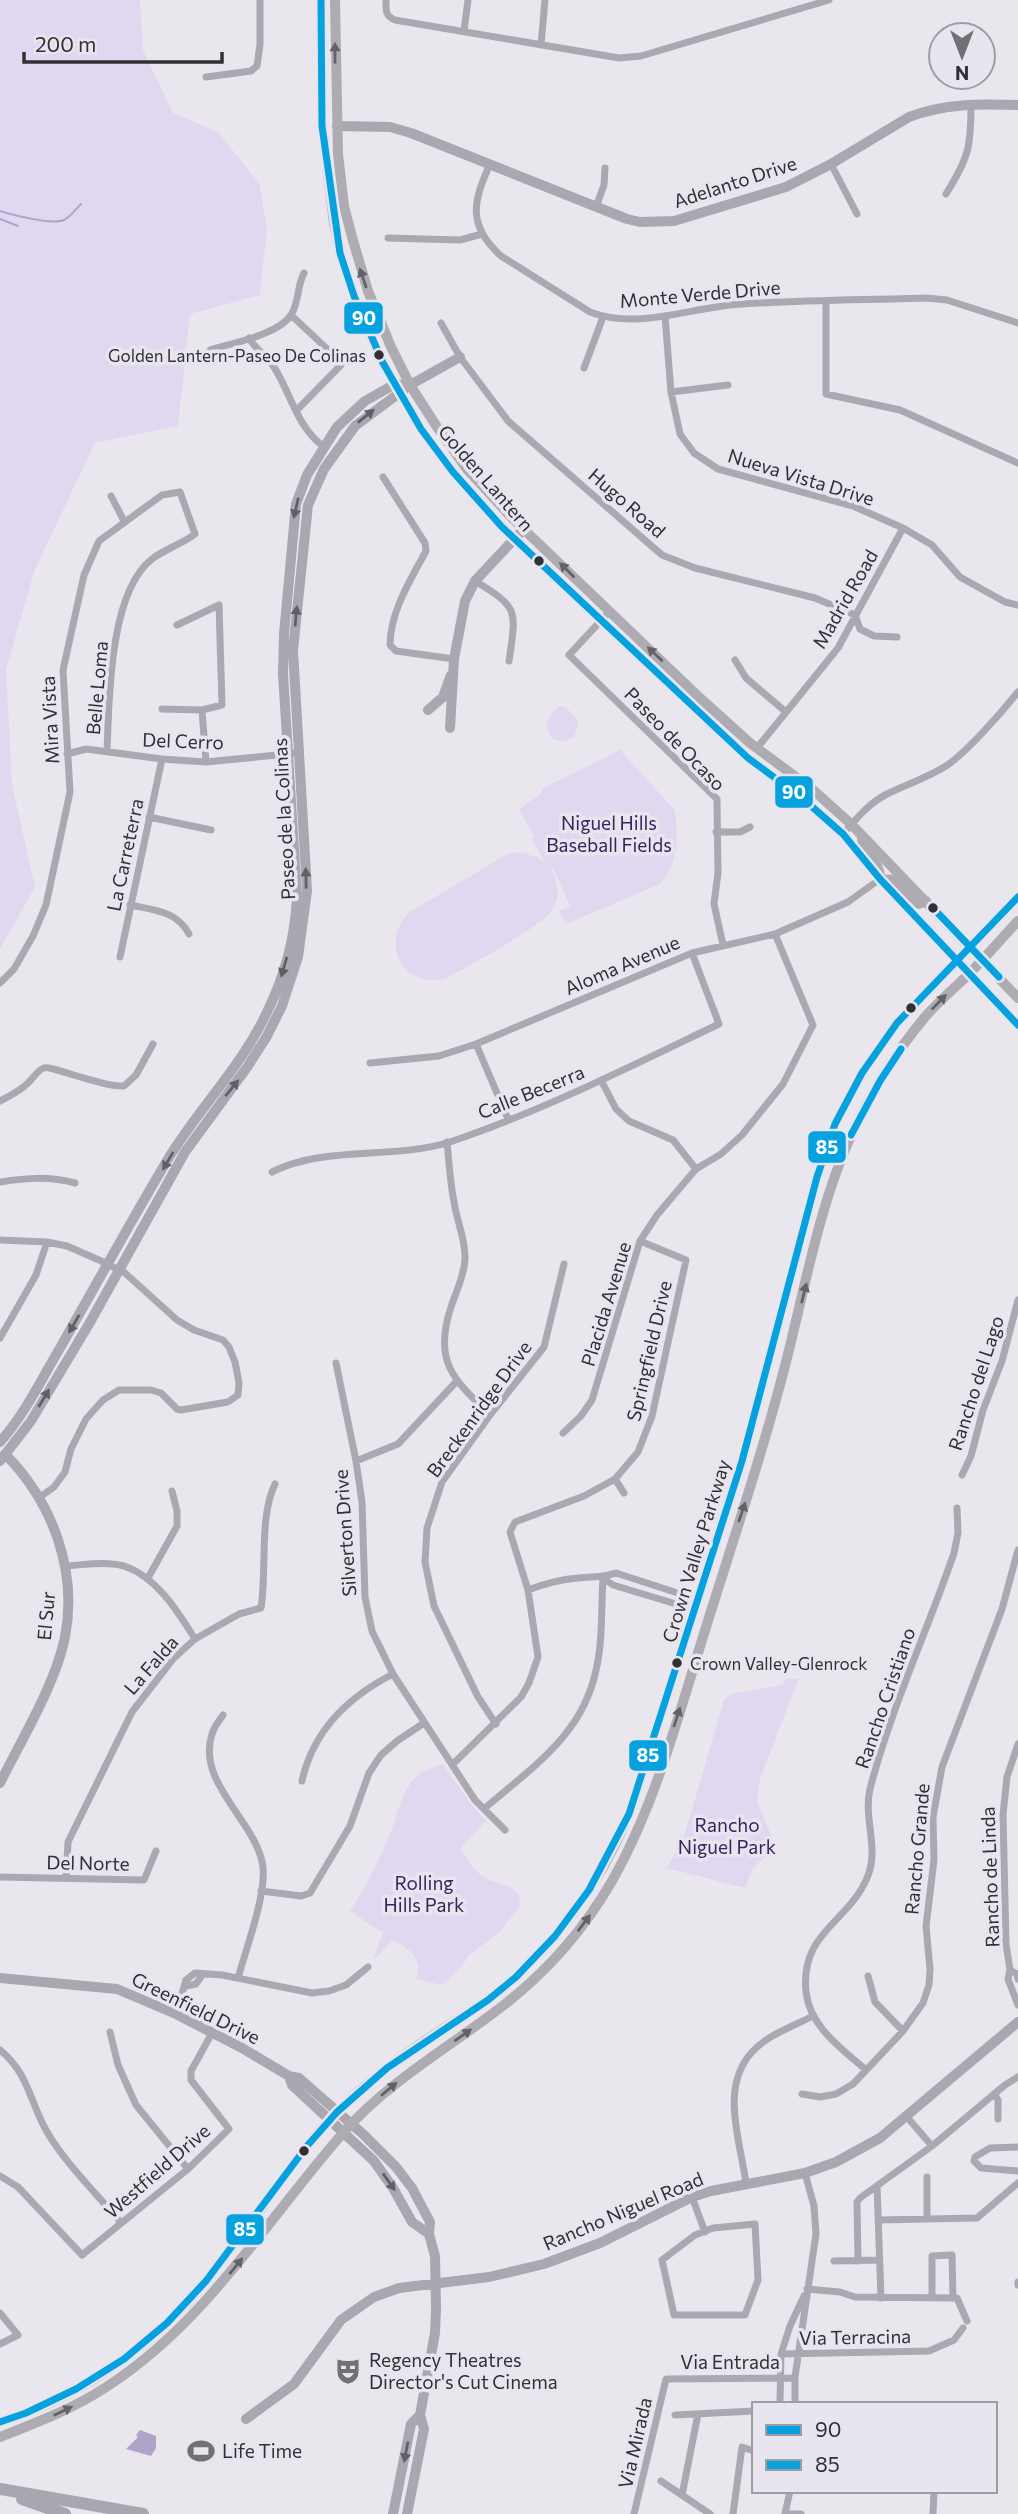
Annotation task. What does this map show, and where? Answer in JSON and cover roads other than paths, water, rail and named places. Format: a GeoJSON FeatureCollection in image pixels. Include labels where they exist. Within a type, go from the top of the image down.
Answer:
{"type":"FeatureCollection","features":[{"type":"Feature","properties":{"kind":"highway"},"geometry":{"type":"LineString","coordinates":[[0,2490],[65,2514]]}},
{"type":"Feature","properties":{"kind":"highway"},"geometry":{"type":"LineString","coordinates":[[0,2490],[143,2514]]}},
{"type":"Feature","properties":{"kind":"main road","name":"Golden Lantern"},"geometry":{"type":"LineString","coordinates":[[321,0],[322,126],[340,253],[370,335],[397,388],[444,461],[513,539],[757,748],[813,789],[851,824],[1018,998]]}},
{"type":"Feature","properties":{"kind":"main road","name":"Golden Lantern"},"geometry":{"type":"LineString","coordinates":[[335,0],[337,126],[345,206],[360,268],[384,330],[410,385],[437,427],[467,469],[705,719],[756,766],[801,797],[843,834],[880,879],[1018,1025]]}},
{"type":"Feature","properties":{"kind":"main road"},"geometry":{"type":"LineString","coordinates":[[321,69],[327,84],[329,121],[337,126],[329,138],[329,185]]}},
{"type":"Feature","properties":{"kind":"main road","name":"Adelanto Drive"},"geometry":{"type":"LineString","coordinates":[[337,126],[368,125],[401,130],[627,219],[640,222],[674,221],[786,187],[831,164],[909,117],[947,106],[1018,105]]}},
{"type":"Feature","properties":{"kind":"main road","name":"Paseo de la Colinas"},"geometry":{"type":"LineString","coordinates":[[2,1457],[54,1382],[187,1129],[249,1045],[278,987],[292,936],[297,898],[286,754],[283,653],[293,520],[301,490],[323,446],[365,401],[410,385],[460,358]]}},
{"type":"Feature","properties":{"kind":"main road","name":"Paseo de la Colinas"},"geometry":{"type":"LineString","coordinates":[[2,1439],[30,1400],[185,1152],[239,1079],[267,1035],[288,991],[300,946],[307,891],[293,650],[303,539],[313,493],[334,453],[355,426],[397,388]]}},
{"type":"Feature","properties":{"kind":"main road"},"geometry":{"type":"LineString","coordinates":[[323,446],[334,453]]}},
{"type":"Feature","properties":{"kind":"main road"},"geometry":{"type":"LineString","coordinates":[[450,728],[454,685],[453,659],[465,601],[475,581],[524,529]]}},
{"type":"Feature","properties":{"kind":"main road"},"geometry":{"type":"LineString","coordinates":[[428,710],[443,697],[453,671]]}},
{"type":"Feature","properties":{"kind":"main road"},"geometry":{"type":"LineString","coordinates":[[705,719],[712,719],[744,747],[757,748],[757,757],[775,773],[777,780]]}},
{"type":"Feature","properties":{"kind":"main road"},"geometry":{"type":"LineString","coordinates":[[862,836],[862,846],[878,864],[880,879],[894,880],[919,905],[926,901]]}},
{"type":"Feature","properties":{"kind":"main road","name":"Crown Valley Parkway"},"geometry":{"type":"LineString","coordinates":[[0,2422],[47,2404],[86,2384],[127,2357],[164,2325],[204,2282],[334,2116],[391,2064],[495,1994],[530,1964],[592,1886],[618,1840],[640,1783],[697,1605],[750,1434],[817,1177],[835,1124],[862,1073],[897,1023],[1018,897]]}},
{"type":"Feature","properties":{"kind":"main road","name":"Crown Valley Parkway"},"geometry":{"type":"LineString","coordinates":[[0,2437],[45,2420],[96,2394],[168,2340],[218,2288],[348,2128],[407,2074],[494,2013],[539,1974],[559,1954],[593,1911],[632,1843],[687,1689],[768,1435],[828,1201],[849,1140],[899,1051],[942,998],[970,973],[1018,921]]}},
{"type":"Feature","properties":{"kind":"main road"},"geometry":{"type":"LineString","coordinates":[[2,1439],[8,1442],[2,1457]]}},
{"type":"Feature","properties":{"kind":"main road","name":"El Sur"},"geometry":{"type":"LineString","coordinates":[[0,1783],[47,1689],[65,1637],[68,1598],[58,1538],[40,1497],[2,1457]]}},
{"type":"Feature","properties":{"kind":"main road"},"geometry":{"type":"LineString","coordinates":[[687,1689],[682,1682],[702,1619],[702,1611],[697,1605],[705,1603],[714,1580],[721,1577]]}},
{"type":"Feature","properties":{"kind":"main road"},"geometry":{"type":"LineString","coordinates":[[530,1964],[539,1974]]}},
{"type":"Feature","properties":{"kind":"main road","name":"Greenfield Drive"},"geometry":{"type":"LineString","coordinates":[[0,1978],[117,1989],[176,2014],[289,2076],[292,2085],[391,2162],[412,2188],[430,2222],[429,2234],[435,2256],[436,2285],[435,2333],[420,2415],[424,2429],[407,2514]]}},
{"type":"Feature","properties":{"kind":"main road","name":"Rancho Niguel Road"},"geometry":{"type":"LineString","coordinates":[[246,2419],[294,2384],[335,2326],[355,2308],[385,2292],[489,2277],[566,2256],[600,2243],[692,2197],[805,2173],[859,2150],[907,2117],[1018,2022]]}},
{"type":"Feature","properties":{"kind":"main road","name":"Greenfield Drive"},"geometry":{"type":"LineString","coordinates":[[348,2128],[393,2188],[412,2221],[429,2234]]}},
{"type":"Feature","properties":{"kind":"main road","name":"Greenfield Drive"},"geometry":{"type":"LineString","coordinates":[[393,2514],[411,2424],[420,2415]]}},
{"type":"Feature","properties":{"kind":"street"},"geometry":{"type":"LineString","coordinates":[[206,77],[251,71],[257,66],[260,0]]}},
{"type":"Feature","properties":{"kind":"street"},"geometry":{"type":"LineString","coordinates":[[386,0],[386,12],[395,20],[619,58],[641,57],[829,0]]}},
{"type":"Feature","properties":{"kind":"street"},"geometry":{"type":"LineString","coordinates":[[464,31],[468,0]]}},
{"type":"Feature","properties":{"kind":"street"},"geometry":{"type":"LineString","coordinates":[[541,45],[545,0]]}},
{"type":"Feature","properties":{"kind":"street"},"geometry":{"type":"LineString","coordinates":[[946,194],[962,168],[971,142],[971,104]]}},
{"type":"Feature","properties":{"kind":"street"},"geometry":{"type":"LineString","coordinates":[[388,238],[460,240],[482,234],[475,206],[490,164]]}},
{"type":"Feature","properties":{"kind":"street"},"geometry":{"type":"LineString","coordinates":[[831,164],[857,214]]}},
{"type":"Feature","properties":{"kind":"street"},"geometry":{"type":"LineString","coordinates":[[596,207],[604,185],[605,168]]}},
{"type":"Feature","properties":{"kind":"street","name":"Monte Verde Drive"},"geometry":{"type":"LineString","coordinates":[[482,234],[500,256],[590,312],[603,317],[665,316],[743,304],[926,298],[947,300],[1018,323]]}},
{"type":"Feature","properties":{"kind":"street"},"geometry":{"type":"LineString","coordinates":[[210,350],[276,329],[291,315],[297,297],[297,285],[304,273]]}},
{"type":"Feature","properties":{"kind":"street"},"geometry":{"type":"LineString","coordinates":[[826,302],[826,394],[900,410],[1018,463]]}},
{"type":"Feature","properties":{"kind":"street"},"geometry":{"type":"LineString","coordinates":[[291,315],[340,361],[339,369],[297,410]]}},
{"type":"Feature","properties":{"kind":"street","name":"Nueva Vista Drive"},"geometry":{"type":"LineString","coordinates":[[665,316],[671,392],[680,434],[694,453],[718,469],[853,506],[903,528],[932,545],[960,576],[1005,602],[1018,605]]}},
{"type":"Feature","properties":{"kind":"street"},"geometry":{"type":"LineString","coordinates":[[584,368],[603,317]]}},
{"type":"Feature","properties":{"kind":"street","name":"Hugo Road"},"geometry":{"type":"LineString","coordinates":[[441,323],[460,358],[508,421],[662,555],[695,568],[815,598],[855,615],[860,629],[874,636],[897,638]]}},
{"type":"Feature","properties":{"kind":"street"},"geometry":{"type":"LineString","coordinates":[[249,338],[255,349],[267,357],[275,368],[297,410],[299,420],[311,437],[323,446]]}},
{"type":"Feature","properties":{"kind":"street"},"geometry":{"type":"LineString","coordinates":[[671,392],[728,385]]}},
{"type":"Feature","properties":{"kind":"street"},"geometry":{"type":"LineString","coordinates":[[383,477],[425,543],[426,551],[403,597],[390,635],[390,645],[396,651],[453,659]]}},
{"type":"Feature","properties":{"kind":"street","name":"Mira Vista"},"geometry":{"type":"LineString","coordinates":[[0,983],[14,969],[33,936],[46,905],[70,792],[63,670],[84,575],[99,541],[162,495],[180,492],[195,534]]}},
{"type":"Feature","properties":{"kind":"street"},"geometry":{"type":"LineString","coordinates":[[111,496],[124,521]]}},
{"type":"Feature","properties":{"kind":"street","name":"Madrid Road"},"geometry":{"type":"LineString","coordinates":[[757,748],[838,648],[903,528]]}},
{"type":"Feature","properties":{"kind":"street","name":"Belle Loma"},"geometry":{"type":"LineString","coordinates":[[107,752],[111,664],[133,582],[151,559],[195,534]]}},
{"type":"Feature","properties":{"kind":"street"},"geometry":{"type":"LineString","coordinates":[[475,581],[503,598],[511,610],[514,623],[509,661]]}},
{"type":"Feature","properties":{"kind":"street"},"geometry":{"type":"LineString","coordinates":[[162,709],[202,710],[222,705],[219,606],[177,625]]}},
{"type":"Feature","properties":{"kind":"street","name":"Paseo de Ocaso"},"geometry":{"type":"LineString","coordinates":[[605,616],[569,655],[717,799],[718,873],[714,904],[723,945]]}},
{"type":"Feature","properties":{"kind":"street"},"geometry":{"type":"LineString","coordinates":[[736,660],[746,678],[786,712]]}},
{"type":"Feature","properties":{"kind":"street"},"geometry":{"type":"LineString","coordinates":[[843,834],[870,805],[886,794],[921,780],[950,763],[1018,692]]}},
{"type":"Feature","properties":{"kind":"street"},"geometry":{"type":"LineString","coordinates":[[202,710],[206,762]]}},
{"type":"Feature","properties":{"kind":"street","name":"Del Cerro"},"geometry":{"type":"LineString","coordinates":[[68,754],[86,749],[206,762],[298,752]]}},
{"type":"Feature","properties":{"kind":"street","name":"La Carreterra"},"geometry":{"type":"LineString","coordinates":[[120,957],[162,759]]}},
{"type":"Feature","properties":{"kind":"street"},"geometry":{"type":"LineString","coordinates":[[149,817],[211,830]]}},
{"type":"Feature","properties":{"kind":"street"},"geometry":{"type":"LineString","coordinates":[[716,832],[740,832],[750,827]]}},
{"type":"Feature","properties":{"kind":"street","name":"Aloma Avenue"},"geometry":{"type":"LineString","coordinates":[[370,1063],[439,1056],[476,1044],[692,953],[775,934],[848,902],[880,879]]}},
{"type":"Feature","properties":{"kind":"street"},"geometry":{"type":"LineString","coordinates":[[130,905],[167,912],[184,923],[189,934]]}},
{"type":"Feature","properties":{"kind":"street","name":"Placida Avenue"},"geometry":{"type":"LineString","coordinates":[[563,1433],[581,1416],[592,1400],[640,1241],[657,1214],[696,1169],[721,1154],[743,1135],[783,1084],[813,1025],[775,934]]}},
{"type":"Feature","properties":{"kind":"street","name":"Calle Becerra"},"geometry":{"type":"LineString","coordinates":[[272,1172],[310,1159],[415,1149],[447,1142],[601,1080],[719,1024],[692,953]]}},
{"type":"Feature","properties":{"kind":"street"},"geometry":{"type":"LineString","coordinates":[[0,1101],[28,1084],[43,1068],[50,1067],[76,1077],[124,1086],[136,1075],[153,1044]]}},
{"type":"Feature","properties":{"kind":"street"},"geometry":{"type":"LineString","coordinates":[[476,1044],[508,1119]]}},
{"type":"Feature","properties":{"kind":"street"},"geometry":{"type":"LineString","coordinates":[[601,1080],[616,1109],[629,1121],[673,1140],[696,1169]]}},
{"type":"Feature","properties":{"kind":"street"},"geometry":{"type":"LineString","coordinates":[[447,1142],[454,1203],[463,1238],[465,1260],[444,1335],[447,1362],[456,1382],[490,1415]]}},
{"type":"Feature","properties":{"kind":"street"},"geometry":{"type":"LineString","coordinates":[[0,1182],[34,1177],[59,1178],[75,1183]]}},
{"type":"Feature","properties":{"kind":"street"},"geometry":{"type":"LineString","coordinates":[[0,1240],[47,1242],[67,1246],[113,1268],[177,1320],[194,1330],[223,1340],[229,1347],[238,1376],[238,1395],[228,1402],[181,1410],[174,1407],[161,1393],[151,1390],[119,1390],[103,1400],[86,1419],[71,1449],[65,1472],[54,1488],[40,1497]]}},
{"type":"Feature","properties":{"kind":"street","name":"Springfield Drive"},"geometry":{"type":"LineString","coordinates":[[453,1764],[521,1697],[538,1657],[528,1590],[510,1532],[515,1522],[584,1496],[615,1479],[638,1452],[652,1416],[686,1260],[640,1241]]}},
{"type":"Feature","properties":{"kind":"street"},"geometry":{"type":"LineString","coordinates":[[0,1338],[36,1275],[47,1242]]}},
{"type":"Feature","properties":{"kind":"street","name":"Breckenridge Drive"},"geometry":{"type":"LineString","coordinates":[[496,1724],[478,1697],[434,1606],[425,1562],[426,1528],[442,1482],[544,1347],[564,1264]]}},
{"type":"Feature","properties":{"kind":"street","name":"Rancho del Lago"},"geometry":{"type":"LineString","coordinates":[[962,1475],[971,1456],[983,1410],[1002,1361],[1018,1300]]}},
{"type":"Feature","properties":{"kind":"street","name":"Silverton Drive"},"geometry":{"type":"LineString","coordinates":[[336,1363],[362,1502],[365,1597],[372,1631],[393,1674],[424,1723],[484,1809],[505,1830]]}},
{"type":"Feature","properties":{"kind":"street"},"geometry":{"type":"LineString","coordinates":[[356,1461],[398,1444],[456,1382]]}},
{"type":"Feature","properties":{"kind":"street"},"geometry":{"type":"LineString","coordinates":[[615,1479],[624,1493]]}},
{"type":"Feature","properties":{"kind":"street","name":"La Falda"},"geometry":{"type":"LineString","coordinates":[[66,1878],[68,1842],[132,1712],[173,1659],[195,1639],[239,1614],[261,1608],[267,1500],[275,1483]]}},
{"type":"Feature","properties":{"kind":"street"},"geometry":{"type":"LineString","coordinates":[[148,1578],[177,1526],[177,1511],[172,1491]]}},
{"type":"Feature","properties":{"kind":"street","name":"Rancho Cristiano"},"geometry":{"type":"LineString","coordinates":[[866,2070],[826,2034],[813,2016],[806,1993],[806,1974],[810,1953],[821,1935],[857,1894],[867,1878],[872,1857],[872,1838],[867,1817],[869,1793],[884,1737],[954,1553],[958,1533],[957,1508]]}},
{"type":"Feature","properties":{"kind":"street","name":"Rancho Grande"},"geometry":{"type":"LineString","coordinates":[[803,2094],[820,2097],[836,2094],[853,2084],[903,2031],[923,2003],[929,1986],[926,1926],[934,1860],[933,1816],[936,1791],[942,1767],[1002,1609],[1018,1550]]}},
{"type":"Feature","properties":{"kind":"street"},"geometry":{"type":"LineString","coordinates":[[64,1566],[96,1563],[124,1566],[148,1578],[179,1614],[195,1639]]}},
{"type":"Feature","properties":{"kind":"street"},"geometry":{"type":"LineString","coordinates":[[528,1590],[557,1580],[603,1578],[617,1573],[690,1597],[697,1605]]}},
{"type":"Feature","properties":{"kind":"street"},"geometry":{"type":"LineString","coordinates":[[603,1578],[613,1585],[686,1607],[697,1605]]}},
{"type":"Feature","properties":{"kind":"street"},"geometry":{"type":"LineString","coordinates":[[484,1809],[562,1741],[586,1704],[597,1669],[603,1578]]}},
{"type":"Feature","properties":{"kind":"street"},"geometry":{"type":"LineString","coordinates":[[635,1591],[638,1579]]}},
{"type":"Feature","properties":{"kind":"street"},"geometry":{"type":"LineString","coordinates":[[302,1781],[307,1759],[328,1725],[353,1699],[371,1685],[393,1674]]}},
{"type":"Feature","properties":{"kind":"street"},"geometry":{"type":"LineString","coordinates":[[223,1715],[212,1732],[211,1761],[220,1785],[254,1841],[263,1867],[261,1891],[238,1978]]}},
{"type":"Feature","properties":{"kind":"street"},"geometry":{"type":"LineString","coordinates":[[261,1891],[300,1895],[310,1893],[351,1826],[369,1773],[381,1755],[424,1723]]}},
{"type":"Feature","properties":{"kind":"street","name":"Rancho de Linda"},"geometry":{"type":"LineString","coordinates":[[1018,1744],[1007,1777],[1003,1815],[1006,1944],[1010,1970],[1008,1979],[1018,2005]]}},
{"type":"Feature","properties":{"kind":"street","name":"Del Norte"},"geometry":{"type":"LineString","coordinates":[[0,1877],[144,1880],[156,1851]]}},
{"type":"Feature","properties":{"kind":"street"},"geometry":{"type":"LineString","coordinates":[[176,2014],[186,1980],[195,1973],[238,1978],[312,1993],[346,1985],[368,1967]]}},
{"type":"Feature","properties":{"kind":"street","name":"Rancho de Linda"},"geometry":{"type":"LineString","coordinates":[[1010,1970],[1017,1974],[1018,1979]]}},
{"type":"Feature","properties":{"kind":"street"},"geometry":{"type":"LineString","coordinates":[[868,1976],[876,2002],[903,2031]]}},
{"type":"Feature","properties":{"kind":"street"},"geometry":{"type":"LineString","coordinates":[[746,2184],[734,2114],[738,2074],[751,2053],[770,2038],[813,2016]]}},
{"type":"Feature","properties":{"kind":"street"},"geometry":{"type":"LineString","coordinates":[[110,2032],[118,2065],[136,2105],[188,2169]]}},
{"type":"Feature","properties":{"kind":"street","name":"Westfield Drive"},"geometry":{"type":"LineString","coordinates":[[0,2176],[18,2187],[82,2255],[188,2169],[229,2129],[191,2080],[191,2071],[212,2033]]}},
{"type":"Feature","properties":{"kind":"street"},"geometry":{"type":"LineString","coordinates":[[0,2050],[22,2073],[52,2139],[121,2224]]}},
{"type":"Feature","properties":{"kind":"street"},"geometry":{"type":"LineString","coordinates":[[858,2261],[857,2202],[1018,2077]]}},
{"type":"Feature","properties":{"kind":"street"},"geometry":{"type":"LineString","coordinates":[[994,2095],[998,2100],[998,2119]]}},
{"type":"Feature","properties":{"kind":"street"},"geometry":{"type":"LineString","coordinates":[[907,2117],[932,2146]]}},
{"type":"Feature","properties":{"kind":"street"},"geometry":{"type":"LineString","coordinates":[[1018,2147],[990,2148],[975,2157],[974,2161],[981,2168],[1018,2171]]}},
{"type":"Feature","properties":{"kind":"street"},"geometry":{"type":"LineString","coordinates":[[795,2402],[795,2378],[816,2234],[814,2206],[805,2173]]}},
{"type":"Feature","properties":{"kind":"street"},"geometry":{"type":"LineString","coordinates":[[927,2177],[928,2219]]}},
{"type":"Feature","properties":{"kind":"street"},"geometry":{"type":"LineString","coordinates":[[878,2220],[982,2216],[1018,2183]]}},
{"type":"Feature","properties":{"kind":"street"},"geometry":{"type":"LineString","coordinates":[[877,2186],[881,2298]]}},
{"type":"Feature","properties":{"kind":"street"},"geometry":{"type":"LineString","coordinates":[[692,2197],[705,2232]]}},
{"type":"Feature","properties":{"kind":"street"},"geometry":{"type":"LineString","coordinates":[[755,2224],[758,2280],[745,2315],[674,2315],[662,2260],[695,2235],[705,2232],[713,2228],[755,2224]]}},
{"type":"Feature","properties":{"kind":"street"},"geometry":{"type":"LineString","coordinates":[[807,2289],[840,2292],[855,2297],[881,2298],[932,2298],[953,2298],[952,2255],[932,2256],[932,2298]]}},
{"type":"Feature","properties":{"kind":"street"},"geometry":{"type":"LineString","coordinates":[[834,2262],[880,2260]]}},
{"type":"Feature","properties":{"kind":"street"},"geometry":{"type":"LineString","coordinates":[[780,2402],[781,2354],[807,2289]]}},
{"type":"Feature","properties":{"kind":"street","name":"Via Terracina"},"geometry":{"type":"LineString","coordinates":[[781,2354],[929,2351],[954,2340],[965,2324],[957,2298],[953,2298]]}},
{"type":"Feature","properties":{"kind":"street"},"geometry":{"type":"LineString","coordinates":[[0,2313],[18,2335],[0,2344]]}},
{"type":"Feature","properties":{"kind":"street","name":"Via Entrada"},"geometry":{"type":"LineString","coordinates":[[666,2379],[795,2378]]}},
{"type":"Feature","properties":{"kind":"street","name":"Via Mirada"},"geometry":{"type":"LineString","coordinates":[[634,2514],[666,2379]]}},
{"type":"Feature","properties":{"kind":"street"},"geometry":{"type":"LineString","coordinates":[[675,2415],[752,2411]]}},
{"type":"Feature","properties":{"kind":"street"},"geometry":{"type":"LineString","coordinates":[[682,2495],[698,2414]]}},
{"type":"Feature","properties":{"kind":"street"},"geometry":{"type":"LineString","coordinates":[[733,2514],[742,2447],[752,2450]]}},
{"type":"Feature","properties":{"kind":"street"},"geometry":{"type":"LineString","coordinates":[[661,2481],[710,2514]]}},
{"type":"Feature","properties":{"kind":"street"},"geometry":{"type":"LineString","coordinates":[[790,2493],[785,2514],[801,2514]]}},
{"type":"Feature","properties":{"kind":"street"},"geometry":{"type":"LineString","coordinates":[[933,2514],[934,2493]]}},
{"type":"Feature","properties":{"kind":"waterway"},"geometry":{"type":"LineString","coordinates":[[0,211],[32,219],[58,221],[66,219],[81,204]]}},
{"type":"Feature","properties":{"kind":"waterway"},"geometry":{"type":"LineString","coordinates":[[0,219],[18,226]]}},
{"type":"Feature","properties":{"kind":"place","name":"Golden Lantern-Paseo De Colinas"},"geometry":{"type":"Point","coordinates":[379,355]}},
{"type":"Feature","properties":{"kind":"place","name":"Crown Valley-Glenrock"},"geometry":{"type":"Point","coordinates":[677,1663]}},
{"type":"Feature","properties":{"kind":"place","name":"Regency Theatres Director's Cut Cinema"},"geometry":{"type":"Point","coordinates":[348,2371]}},
{"type":"Feature","properties":{"kind":"place","name":"Life Time"},"geometry":{"type":"Point","coordinates":[201,2451]}},
{"type":"Feature","properties":{"kind":"park label","name":"Niguel Hills Baseball Fields"},"geometry":{"type":"Point","coordinates":[609,834]}},
{"type":"Feature","properties":{"kind":"park label","name":"Rancho Niguel Park"},"geometry":{"type":"Point","coordinates":[727,1836]}},
{"type":"Feature","properties":{"kind":"park label","name":"Rolling Hills Park"},"geometry":{"type":"Point","coordinates":[424,1894]}}]}
